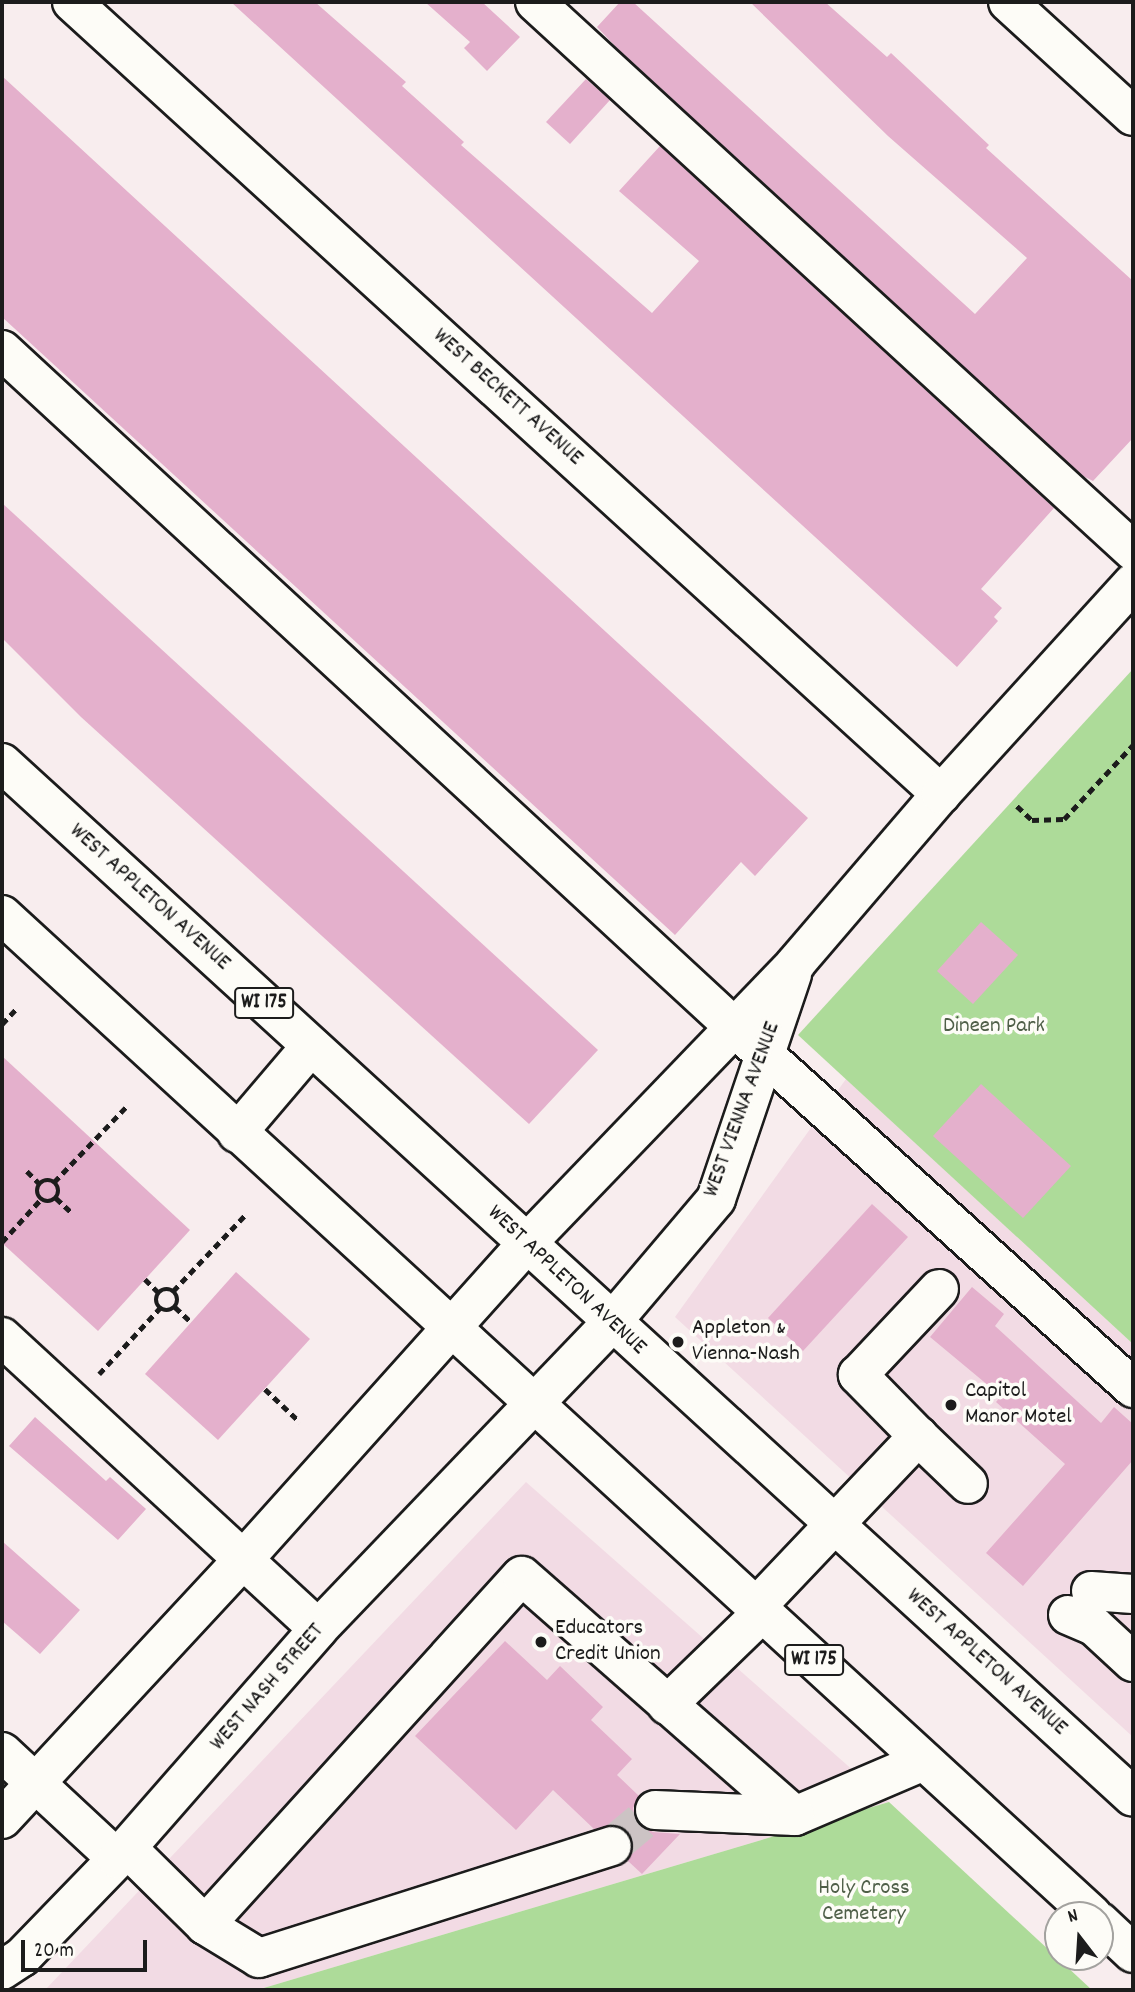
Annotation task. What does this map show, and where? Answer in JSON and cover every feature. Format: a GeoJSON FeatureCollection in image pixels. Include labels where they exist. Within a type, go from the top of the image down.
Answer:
{"type":"FeatureCollection","features":[{"type":"Feature","properties":{"kind":"street","name":"WEST BECKETT AVENUE"},"geometry":{"type":"LineString","coordinates":[[72,2],[941,794]]}},
{"type":"Feature","properties":{"kind":"street"},"geometry":{"type":"LineString","coordinates":[[535,2],[1133,551]]}},
{"type":"Feature","properties":{"kind":"street"},"geometry":{"type":"LineString","coordinates":[[1008,2],[1133,116]]}},
{"type":"Feature","properties":{"kind":"street"},"geometry":{"type":"LineString","coordinates":[[2,350],[734,1027],[1133,1388]]}},
{"type":"Feature","properties":{"kind":"street","name":"WEST VIENNA AVENUE"},"geometry":{"type":"LineString","coordinates":[[449,1329],[527,1243],[796,963],[941,794],[1133,583]]}},
{"type":"Feature","properties":{"kind":"street","name":"WEST APPLETON AVENUE"},"geometry":{"type":"LineString","coordinates":[[2,763],[611,1323],[1133,1797]]}},
{"type":"Feature","properties":{"kind":"street","name":"WI 175"},"geometry":{"type":"LineString","coordinates":[[2,915],[449,1329],[1077,1901]]}},
{"type":"Feature","properties":{"kind":"street","name":"WEST VIENNA AVENUE"},"geometry":{"type":"LineString","coordinates":[[535,1405],[611,1323],[716,1199],[796,963]]}},
{"type":"Feature","properties":{"kind":"street"},"geometry":{"type":"LineString","coordinates":[[237,1133],[311,1046]]}},
{"type":"Feature","properties":{"kind":"street"},"geometry":{"type":"LineString","coordinates":[[939,1289],[858,1375],[968,1484]]}},
{"type":"Feature","properties":{"kind":"street"},"geometry":{"type":"LineString","coordinates":[[2,1819],[243,1560],[449,1329]]}},
{"type":"Feature","properties":{"kind":"street"},"geometry":{"type":"LineString","coordinates":[[2,1338],[318,1629]]}},
{"type":"Feature","properties":{"kind":"street","name":"WEST NASH STREET"},"geometry":{"type":"LineString","coordinates":[[2,1970],[22,1957],[122,1854],[318,1629],[535,1405]]}},
{"type":"Feature","properties":{"kind":"street"},"geometry":{"type":"LineString","coordinates":[[667,1705],[759,1610],[832,1524],[918,1437]]}},
{"type":"Feature","properties":{"kind":"street"},"geometry":{"type":"LineString","coordinates":[[205,1925],[522,1576],[795,1816]]}},
{"type":"Feature","properties":{"kind":"street"},"geometry":{"type":"LineString","coordinates":[[1133,1594],[1079,1603],[1094,1626],[1133,1662]]}},
{"type":"Feature","properties":{"kind":"street"},"geometry":{"type":"LineString","coordinates":[[2,1752],[36,1784],[205,1925],[259,1958],[612,1846]]}},
{"type":"Feature","properties":{"kind":"street"},"geometry":{"type":"LineString","coordinates":[[655,1810],[795,1816],[924,1761]]}},
{"type":"Feature","properties":{"kind":"street"},"geometry":{"type":"LineString","coordinates":[[1114,1935],[1133,1952]]}},
{"type":"Feature","properties":{"kind":"path"},"geometry":{"type":"LineString","coordinates":[[1017,806],[1032,820],[1064,819],[1133,745]]}},
{"type":"Feature","properties":{"kind":"path"},"geometry":{"type":"LineString","coordinates":[[2,1024],[18,1006]]}},
{"type":"Feature","properties":{"kind":"path"},"geometry":{"type":"LineString","coordinates":[[40,1184],[54,1182],[127,1106]]}},
{"type":"Feature","properties":{"kind":"path"},"geometry":{"type":"LineString","coordinates":[[27,1171],[40,1184]]}},
{"type":"Feature","properties":{"kind":"path"},"geometry":{"type":"LineString","coordinates":[[54,1182],[57,1198],[72,1213]]}},
{"type":"Feature","properties":{"kind":"path"},"geometry":{"type":"LineString","coordinates":[[40,1184],[37,1189],[41,1199]]}},
{"type":"Feature","properties":{"kind":"path"},"geometry":{"type":"LineString","coordinates":[[2,1242],[41,1199],[57,1198]]}},
{"type":"Feature","properties":{"kind":"path"},"geometry":{"type":"LineString","coordinates":[[159,1293],[173,1291],[246,1215]]}},
{"type":"Feature","properties":{"kind":"path"},"geometry":{"type":"LineString","coordinates":[[145,1279],[159,1293]]}},
{"type":"Feature","properties":{"kind":"path"},"geometry":{"type":"LineString","coordinates":[[173,1291],[175,1307],[191,1322]]}},
{"type":"Feature","properties":{"kind":"path"},"geometry":{"type":"LineString","coordinates":[[159,1293],[156,1298],[160,1308]]}},
{"type":"Feature","properties":{"kind":"path"},"geometry":{"type":"LineString","coordinates":[[72,1403],[160,1308],[175,1307]]}},
{"type":"Feature","properties":{"kind":"path"},"geometry":{"type":"LineString","coordinates":[[265,1389],[300,1422]]}},
{"type":"Feature","properties":{"kind":"shaded area"},"geometry":{"type":"Polygon","coordinates":[[[846,1079],[1133,1344],[1133,1737],[675,1317],[846,1079]]]}},
{"type":"Feature","properties":{"kind":"shaded area","name":"Educators Credit Union"},"geometry":{"type":"Polygon","coordinates":[[[526,1482],[889,1802],[257,1990],[45,1990],[526,1482]]]}},
{"type":"Feature","properties":{"kind":"green space","name":"Dineen Park"},"geometry":{"type":"Polygon","coordinates":[[[1133,669],[1133,1344],[798,1035],[1133,669]]]}},
{"type":"Feature","properties":{"kind":"green space","name":"Holy Cross Cemetery"},"geometry":{"type":"Polygon","coordinates":[[[889,1802],[1044,1946],[1044,1971],[1071,1971],[1092,1990],[257,1990],[889,1802]]]}},
{"type":"Feature","properties":{"kind":"building"},"geometry":{"type":"Polygon","coordinates":[[[231,2],[315,2],[406,82],[402,86],[464,142],[461,145],[652,313],[699,261],[619,191],[660,146],[1054,508],[981,589],[1002,608],[994,617],[998,621],[957,667],[231,2]]]}},
{"type":"Feature","properties":{"kind":"building"},"geometry":{"type":"Polygon","coordinates":[[[425,2],[482,2],[520,37],[487,71],[464,48],[470,42],[425,2]]]}},
{"type":"Feature","properties":{"kind":"building"},"geometry":{"type":"Polygon","coordinates":[[[620,2],[633,2],[975,314],[1027,258],[888,136],[750,2],[825,2],[887,57],[891,53],[989,145],[986,148],[1133,281],[1133,438],[1093,481],[1083,476],[616,47],[597,27],[620,2]]]}},
{"type":"Feature","properties":{"kind":"building"},"geometry":{"type":"Polygon","coordinates":[[[2,76],[808,818],[755,876],[741,862],[675,935],[2,317],[2,76]]]}},
{"type":"Feature","properties":{"kind":"building"},"geometry":{"type":"Polygon","coordinates":[[[586,79],[610,100],[570,144],[546,122],[586,79]]]}},
{"type":"Feature","properties":{"kind":"building"},"geometry":{"type":"Polygon","coordinates":[[[2,503],[598,1050],[529,1124],[81,717],[2,638],[2,503]]]}},
{"type":"Feature","properties":{"kind":"building"},"geometry":{"type":"Polygon","coordinates":[[[981,922],[1018,955],[973,1004],[937,971],[981,922]]]}},
{"type":"Feature","properties":{"kind":"building"},"geometry":{"type":"Polygon","coordinates":[[[2,1056],[190,1230],[98,1331],[2,1243],[2,1056]]]}},
{"type":"Feature","properties":{"kind":"building"},"geometry":{"type":"Polygon","coordinates":[[[981,1084],[1071,1166],[1023,1218],[933,1136],[981,1084]]]}},
{"type":"Feature","properties":{"kind":"building"},"geometry":{"type":"Polygon","coordinates":[[[872,1204],[908,1237],[803,1351],[768,1318],[872,1204]]]}},
{"type":"Feature","properties":{"kind":"building"},"geometry":{"type":"Polygon","coordinates":[[[236,1272],[310,1339],[218,1440],[145,1374],[236,1272]]]}},
{"type":"Feature","properties":{"kind":"building"},"geometry":{"type":"Polygon","coordinates":[[[972,1287],[1004,1314],[995,1326],[1101,1423],[1114,1407],[1133,1424],[1133,1460],[1023,1586],[986,1553],[1065,1464],[996,1402],[1001,1396],[930,1337],[972,1287]]]}},
{"type":"Feature","properties":{"kind":"building"},"geometry":{"type":"Polygon","coordinates":[[[35,1417],[106,1481],[110,1477],[146,1509],[118,1540],[9,1446],[35,1417]]]}},
{"type":"Feature","properties":{"kind":"building"},"geometry":{"type":"Polygon","coordinates":[[[2,1541],[80,1610],[40,1654],[2,1621],[2,1541]]]}},
{"type":"Feature","properties":{"kind":"building"},"geometry":{"type":"Polygon","coordinates":[[[505,1641],[547,1680],[560,1666],[603,1707],[591,1720],[632,1759],[617,1775],[639,1796],[633,1808],[636,1821],[653,1832],[680,1834],[642,1874],[628,1861],[633,1840],[626,1829],[616,1825],[594,1829],[553,1790],[516,1830],[415,1736],[505,1641]]]}},
{"type":"Feature","properties":{"kind":"tunnel"},"geometry":{"type":"LineString","coordinates":[[612,1846],[655,1810]]}},
{"type":"Feature","properties":{"kind":"place","name":"Appleton & Vienna-Nash"},"geometry":{"type":"Point","coordinates":[678,1342]}},
{"type":"Feature","properties":{"kind":"place","name":"Capitol Manor Motel"},"geometry":{"type":"Point","coordinates":[951,1405]}},
{"type":"Feature","properties":{"kind":"place","name":"Educators Credit Union"},"geometry":{"type":"Point","coordinates":[541,1642]}}]}
